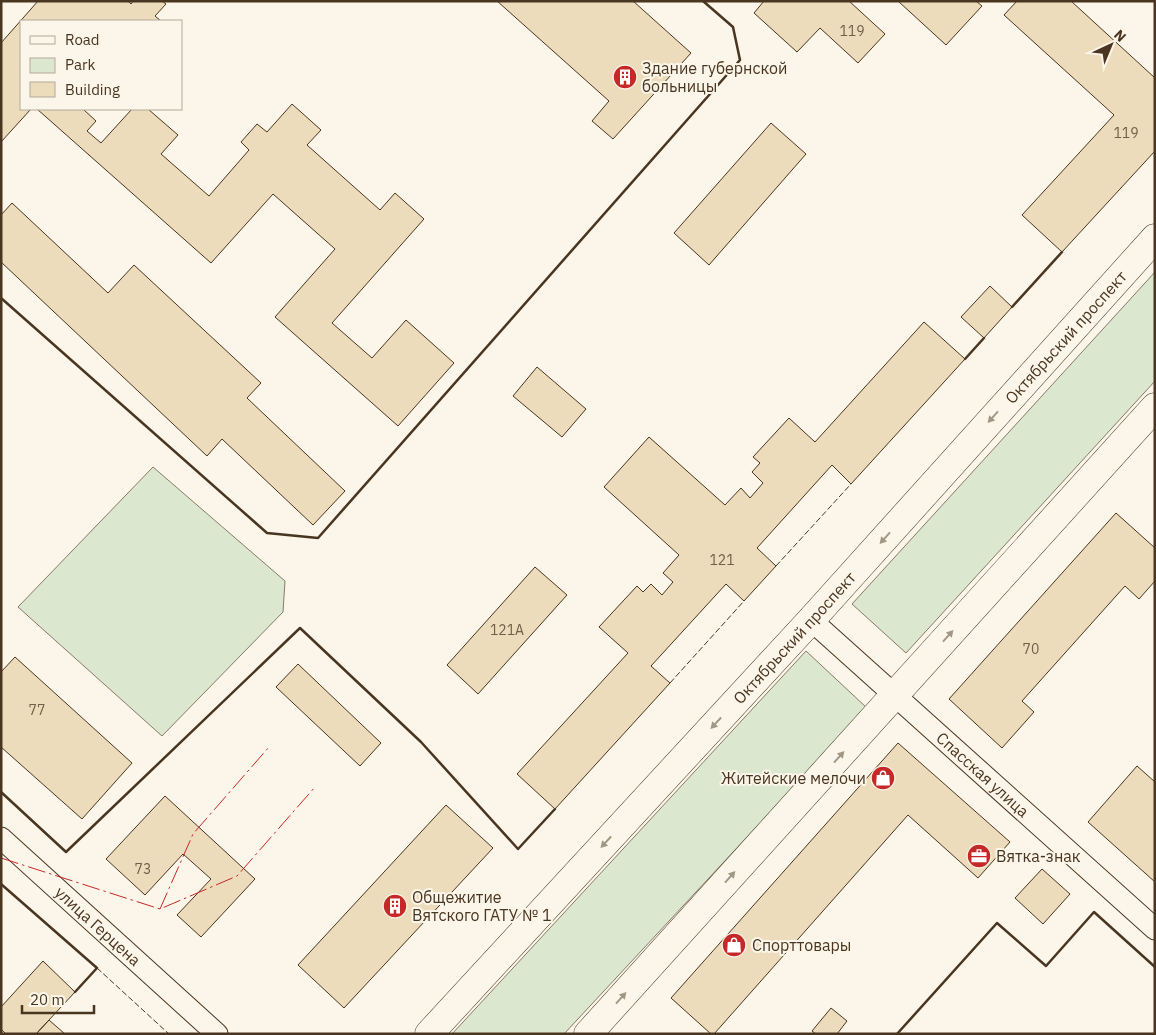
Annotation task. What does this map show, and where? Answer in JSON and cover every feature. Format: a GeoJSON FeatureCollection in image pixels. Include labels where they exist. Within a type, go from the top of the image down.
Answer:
{"type":"FeatureCollection","features":[{"type":"Feature","properties":{"kind":"main road","name":"Октябрьский проспект"},"geometry":{"type":"LineString","coordinates":[[429,1034],[811,620],[1155,238]]}},
{"type":"Feature","properties":{"kind":"main road"},"geometry":{"type":"LineString","coordinates":[[588,1034],[1155,407]]}},
{"type":"Feature","properties":{"kind":"street","name":"Спасская улица"},"geometry":{"type":"LineString","coordinates":[[811,620],[1155,929]]}},
{"type":"Feature","properties":{"kind":"street","name":"улица Герцена"},"geometry":{"type":"LineString","coordinates":[[1,838],[217,1034]]}},
{"type":"Feature","properties":{"kind":"green space"},"geometry":{"type":"Polygon","coordinates":[[[1155,272],[1155,381],[906,653],[852,604],[1155,272]]]}},
{"type":"Feature","properties":{"kind":"green space"},"geometry":{"type":"Polygon","coordinates":[[[153,467],[285,581],[283,612],[162,736],[18,607],[153,467]]]}},
{"type":"Feature","properties":{"kind":"green space"},"geometry":{"type":"Polygon","coordinates":[[[806,651],[867,708],[564,1034],[452,1034],[806,651]]]}},
{"type":"Feature","properties":{"kind":"building"},"geometry":{"type":"Polygon","coordinates":[[[38,1],[128,1],[131,4],[133,1],[162,1],[166,4],[155,16],[160,20],[21,20],[38,1]]]}},
{"type":"Feature","properties":{"kind":"building","name":"Здание губернской больницы"},"geometry":{"type":"Polygon","coordinates":[[[497,1],[633,1],[691,53],[613,139],[592,121],[609,101],[497,1]]]}},
{"type":"Feature","properties":{"kind":"building"},"geometry":{"type":"Polygon","coordinates":[[[764,1],[849,1],[885,34],[858,63],[820,28],[797,52],[754,13],[764,1]]]}},
{"type":"Feature","properties":{"kind":"building"},"geometry":{"type":"Polygon","coordinates":[[[898,1],[976,1],[982,6],[946,45],[898,1]]]}},
{"type":"Feature","properties":{"kind":"building"},"geometry":{"type":"Polygon","coordinates":[[[1017,1],[1071,1],[1155,78],[1155,151],[1062,252],[1022,215],[1114,115],[1004,15],[1017,1]]]}},
{"type":"Feature","properties":{"kind":"building"},"geometry":{"type":"Polygon","coordinates":[[[20,21],[20,110],[30,110],[1,142],[1,43],[20,21]]]}},
{"type":"Feature","properties":{"kind":"building"},"geometry":{"type":"Polygon","coordinates":[[[292,104],[321,130],[307,145],[380,210],[395,193],[424,219],[332,323],[372,358],[406,320],[454,363],[398,426],[275,317],[335,249],[273,194],[211,263],[38,110],[84,110],[96,121],[87,131],[101,143],[131,110],[149,110],[178,135],[161,154],[209,196],[249,150],[241,142],[257,124],[267,132],[292,104]]]}},
{"type":"Feature","properties":{"kind":"building"},"geometry":{"type":"Polygon","coordinates":[[[771,123],[806,154],[709,265],[674,233],[771,123]]]}},
{"type":"Feature","properties":{"kind":"building"},"geometry":{"type":"Polygon","coordinates":[[[12,203],[108,293],[134,265],[261,383],[247,398],[345,491],[313,525],[222,439],[207,456],[1,262],[1,215],[12,203]]]}},
{"type":"Feature","properties":{"kind":"building"},"geometry":{"type":"Polygon","coordinates":[[[990,286],[1012,307],[984,338],[961,317],[990,286]]]}},
{"type":"Feature","properties":{"kind":"building"},"geometry":{"type":"Polygon","coordinates":[[[924,322],[965,359],[851,484],[832,465],[757,548],[776,566],[744,601],[726,584],[651,666],[670,683],[555,809],[517,774],[628,653],[599,627],[637,586],[643,592],[651,584],[662,595],[673,582],[663,573],[679,555],[604,487],[649,437],[725,505],[741,488],[750,498],[763,483],[752,472],[760,463],[753,457],[789,418],[815,442],[924,322]]]}},
{"type":"Feature","properties":{"kind":"building"},"geometry":{"type":"Polygon","coordinates":[[[537,367],[586,409],[562,437],[513,396],[537,367]]]}},
{"type":"Feature","properties":{"kind":"building"},"geometry":{"type":"Polygon","coordinates":[[[1116,513],[1155,548],[1155,581],[1139,599],[1125,586],[1022,701],[1034,712],[1002,748],[949,699],[1116,513]]]}},
{"type":"Feature","properties":{"kind":"building"},"geometry":{"type":"Polygon","coordinates":[[[535,567],[567,595],[478,694],[447,665],[535,567]]]}},
{"type":"Feature","properties":{"kind":"building"},"geometry":{"type":"Polygon","coordinates":[[[15,657],[132,763],[82,819],[1,747],[1,672],[15,657]]]}},
{"type":"Feature","properties":{"kind":"building"},"geometry":{"type":"Polygon","coordinates":[[[298,664],[381,743],[360,766],[276,687],[298,664]]]}},
{"type":"Feature","properties":{"kind":"building"},"geometry":{"type":"Polygon","coordinates":[[[898,743],[1010,842],[978,878],[908,815],[714,1034],[711,1034],[671,998],[898,743]]]}},
{"type":"Feature","properties":{"kind":"building"},"geometry":{"type":"Polygon","coordinates":[[[1137,766],[1155,782],[1155,882],[1088,822],[1137,766]]]}},
{"type":"Feature","properties":{"kind":"building"},"geometry":{"type":"Polygon","coordinates":[[[165,796],[255,879],[201,937],[177,915],[211,879],[183,854],[145,895],[106,859],[165,796]]]}},
{"type":"Feature","properties":{"kind":"building","name":"Общежитие Вятского ГАТУ № 1"},"geometry":{"type":"Polygon","coordinates":[[[446,805],[493,848],[344,1008],[298,965],[446,805]]]}},
{"type":"Feature","properties":{"kind":"building"},"geometry":{"type":"Polygon","coordinates":[[[1042,869],[1070,894],[1043,924],[1015,898],[1042,869]]]}},
{"type":"Feature","properties":{"kind":"building"},"geometry":{"type":"Polygon","coordinates":[[[43,961],[75,992],[36,1034],[6,1034],[1,1029],[1,1007],[43,961]]]}},
{"type":"Feature","properties":{"kind":"building"},"geometry":{"type":"Polygon","coordinates":[[[831,1008],[847,1021],[837,1034],[816,1034],[812,1031],[831,1008]]]}},
{"type":"Feature","properties":{"kind":"building"},"geometry":{"type":"Polygon","coordinates":[[[49,1020],[65,1034],[36,1034],[49,1020]]]}},
{"type":"Feature","properties":{"kind":"fence"},"geometry":{"type":"LineString","coordinates":[[776,566],[851,484]]}},
{"type":"Feature","properties":{"kind":"fence"},"geometry":{"type":"LineString","coordinates":[[670,683],[744,601]]}},
{"type":"Feature","properties":{"kind":"fence"},"geometry":{"type":"LineString","coordinates":[[97,968],[169,1034]]}},
{"type":"Feature","properties":{"kind":"wall"},"geometry":{"type":"LineString","coordinates":[[1,298],[267,533],[318,538],[740,60],[733,27],[703,1]]}},
{"type":"Feature","properties":{"kind":"wall"},"geometry":{"type":"LineString","coordinates":[[1012,307],[1062,252]]}},
{"type":"Feature","properties":{"kind":"wall"},"geometry":{"type":"LineString","coordinates":[[965,359],[984,338]]}},
{"type":"Feature","properties":{"kind":"wall"},"geometry":{"type":"LineString","coordinates":[[1,792],[66,852],[300,628],[421,742],[518,849],[555,809]]}},
{"type":"Feature","properties":{"kind":"wall"},"geometry":{"type":"LineString","coordinates":[[1,884],[97,968],[75,992]]}},
{"type":"Feature","properties":{"kind":"wall"},"geometry":{"type":"LineString","coordinates":[[897,1034],[997,923],[1046,966],[1094,912],[1155,967]]}},
{"type":"Feature","properties":{"kind":"power"},"geometry":{"type":"LineString","coordinates":[[160,909],[193,834],[269,747]]}},
{"type":"Feature","properties":{"kind":"power"},"geometry":{"type":"LineString","coordinates":[[1,858],[160,909],[237,876],[315,787]]}},
{"type":"Feature","properties":{"kind":"place","name":"Здание губернской больницы"},"geometry":{"type":"Point","coordinates":[625,77]}},
{"type":"Feature","properties":{"kind":"place","name":"Житейские мелочи"},"geometry":{"type":"Point","coordinates":[883,778]}},
{"type":"Feature","properties":{"kind":"place","name":"Вятка-знак"},"geometry":{"type":"Point","coordinates":[979,856]}},
{"type":"Feature","properties":{"kind":"place","name":"Общежитие Вятского ГАТУ № 1"},"geometry":{"type":"Point","coordinates":[395,906]}},
{"type":"Feature","properties":{"kind":"place","name":"Спорттовары"},"geometry":{"type":"Point","coordinates":[734,945]}}]}
